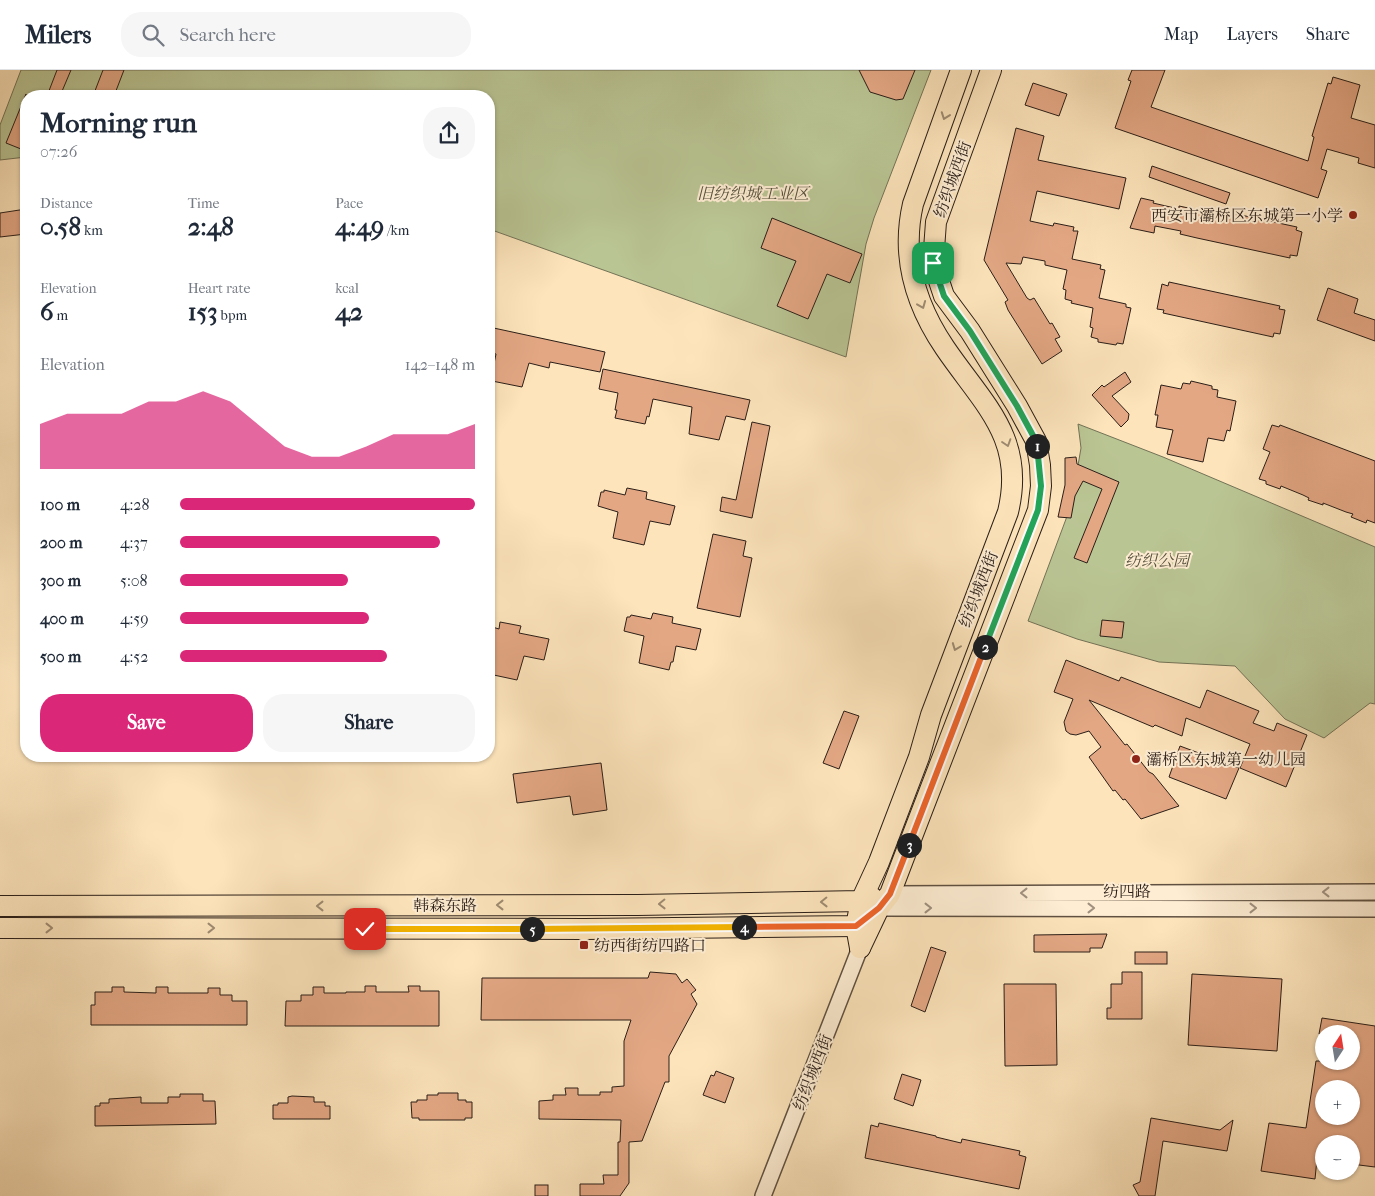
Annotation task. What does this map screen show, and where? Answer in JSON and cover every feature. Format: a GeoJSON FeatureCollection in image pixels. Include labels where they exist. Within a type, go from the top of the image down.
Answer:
{"type":"FeatureCollection","features":[{"type":"Feature","properties":{"kind":"main road","name":"纺织城西街"},"geometry":{"type":"LineString","coordinates":[[860,948],[856,926],[877,901],[879,862],[919,757],[931,715],[1008,512],[1011,497],[1012,460],[1006,438],[994,416],[945,348],[929,322],[915,286],[908,246],[909,224],[913,204],[962,70]]}},
{"type":"Feature","properties":{"kind":"main road","name":"纺织城西街"},"geometry":{"type":"LineString","coordinates":[[860,948],[877,901],[1038,510],[1041,498],[1040,465],[1036,441],[1017,406],[970,331],[944,296],[933,263],[936,222],[991,70]]}},
{"type":"Feature","properties":{"kind":"main road","name":"韩森东路"},"geometry":{"type":"LineString","coordinates":[[0,906],[638,905],[877,901]]}},
{"type":"Feature","properties":{"kind":"main road","name":"韩森东路"},"geometry":{"type":"LineString","coordinates":[[0,928],[584,929],[856,926]]}},
{"type":"Feature","properties":{"kind":"street","name":"纺四路"},"geometry":{"type":"LineString","coordinates":[[877,901],[1375,892]]}},
{"type":"Feature","properties":{"kind":"street","name":"纺四路"},"geometry":{"type":"LineString","coordinates":[[877,901],[1375,909]]}},
{"type":"Feature","properties":{"kind":"street","name":"纺织城西街"},"geometry":{"type":"LineString","coordinates":[[763,1196],[860,948]]}},
{"type":"Feature","properties":{"kind":"green space","name":"旧纺织城工业区"},"geometry":{"type":"Polygon","coordinates":[[[21,70],[931,70],[874,218],[866,244],[846,357],[495,231],[495,90],[20,90],[20,158],[0,160],[0,125],[21,70]]]}},
{"type":"Feature","properties":{"kind":"green space","name":"纺织公园"},"geometry":{"type":"Polygon","coordinates":[[[1078,424],[1163,457],[1375,547],[1375,704],[1370,703],[1324,738],[1285,719],[1235,666],[1159,662],[1077,639],[1028,621],[1066,519],[1081,448],[1078,424]]]}},
{"type":"Feature","properties":{"kind":"building"},"geometry":{"type":"Polygon","coordinates":[[[57,70],[71,70],[63,90],[49,90],[57,70]]]}},
{"type":"Feature","properties":{"kind":"building"},"geometry":{"type":"Polygon","coordinates":[[[103,70],[124,70],[116,90],[95,90],[103,70]]]}},
{"type":"Feature","properties":{"kind":"building"},"geometry":{"type":"Polygon","coordinates":[[[859,70],[915,70],[903,99],[896,100],[870,92],[859,70]]]}},
{"type":"Feature","properties":{"kind":"building"},"geometry":{"type":"Polygon","coordinates":[[[1132,70],[1165,70],[1151,107],[1308,161],[1314,137],[1312,136],[1328,83],[1331,84],[1333,77],[1360,85],[1351,118],[1375,125],[1375,168],[1358,163],[1359,158],[1327,149],[1321,169],[1327,171],[1318,198],[1115,128],[1131,81],[1128,80],[1132,70]]]}},
{"type":"Feature","properties":{"kind":"building"},"geometry":{"type":"Polygon","coordinates":[[[1033,83],[1067,94],[1059,116],[1025,105],[1033,83]]]}},
{"type":"Feature","properties":{"kind":"building"},"geometry":{"type":"Polygon","coordinates":[[[20,109],[20,149],[6,143],[20,109]]]}},
{"type":"Feature","properties":{"kind":"building"},"geometry":{"type":"Polygon","coordinates":[[[1016,128],[1044,136],[1038,160],[1126,178],[1119,209],[1037,191],[1030,221],[1053,226],[1054,223],[1074,227],[1073,231],[1078,231],[1072,259],[1101,265],[1100,269],[1105,270],[1099,298],[1126,304],[1126,307],[1131,308],[1123,344],[1117,343],[1116,345],[1098,342],[1098,339],[1091,337],[1093,328],[1090,327],[1093,308],[1071,303],[1072,301],[1065,299],[1066,290],[1063,289],[1067,270],[1045,265],[1045,261],[1023,257],[1021,264],[1006,263],[1027,298],[1030,300],[1034,298],[1050,324],[1052,323],[1060,337],[1055,339],[1062,351],[1042,364],[1008,310],[1005,302],[1008,300],[984,260],[1016,128]]]}},
{"type":"Feature","properties":{"kind":"building"},"geometry":{"type":"Polygon","coordinates":[[[1152,166],[1230,193],[1226,204],[1149,177],[1152,166]]]}},
{"type":"Feature","properties":{"kind":"building"},"geometry":{"type":"Polygon","coordinates":[[[1141,198],[1179,209],[1179,206],[1221,215],[1222,211],[1297,227],[1296,230],[1302,232],[1297,256],[1290,255],[1290,258],[1180,234],[1181,231],[1155,226],[1154,233],[1130,228],[1141,198]]]}},
{"type":"Feature","properties":{"kind":"building"},"geometry":{"type":"Polygon","coordinates":[[[20,210],[20,235],[0,237],[0,213],[20,210]]]}},
{"type":"Feature","properties":{"kind":"building"},"geometry":{"type":"Polygon","coordinates":[[[772,218],[862,254],[850,283],[827,274],[808,319],[777,306],[796,261],[761,248],[772,218]]]}},
{"type":"Feature","properties":{"kind":"building"},"geometry":{"type":"Polygon","coordinates":[[[1169,282],[1280,306],[1279,309],[1285,310],[1280,334],[1274,333],[1273,337],[1163,313],[1164,310],[1157,309],[1162,284],[1168,286],[1169,282]]]}},
{"type":"Feature","properties":{"kind":"building"},"geometry":{"type":"Polygon","coordinates":[[[1328,288],[1358,299],[1354,313],[1375,320],[1375,341],[1317,320],[1328,288]]]}},
{"type":"Feature","properties":{"kind":"building"},"geometry":{"type":"Polygon","coordinates":[[[495,328],[605,352],[600,372],[550,362],[549,368],[529,363],[522,387],[495,382],[495,328]]]}},
{"type":"Feature","properties":{"kind":"building"},"geometry":{"type":"Polygon","coordinates":[[[603,369],[750,400],[745,420],[726,416],[719,440],[689,434],[692,407],[653,399],[649,417],[647,416],[645,424],[615,418],[618,393],[599,389],[603,369]]]}},
{"type":"Feature","properties":{"kind":"building"},"geometry":{"type":"Polygon","coordinates":[[[1125,372],[1131,382],[1112,396],[1129,414],[1128,420],[1121,427],[1092,395],[1102,385],[1104,387],[1125,372]]]}},
{"type":"Feature","properties":{"kind":"building"},"geometry":{"type":"Polygon","coordinates":[[[1191,381],[1212,386],[1212,389],[1218,390],[1217,397],[1236,401],[1230,431],[1227,430],[1224,441],[1208,438],[1203,462],[1167,454],[1173,430],[1156,427],[1158,415],[1155,415],[1161,385],[1181,389],[1183,383],[1190,384],[1191,381]]]}},
{"type":"Feature","properties":{"kind":"building"},"geometry":{"type":"Polygon","coordinates":[[[752,422],[770,426],[752,518],[720,511],[722,497],[736,500],[752,422]]]}},
{"type":"Feature","properties":{"kind":"building"},"geometry":{"type":"Polygon","coordinates":[[[1272,425],[1279,427],[1280,425],[1375,461],[1375,523],[1367,520],[1366,523],[1351,517],[1353,514],[1323,503],[1323,505],[1308,500],[1309,498],[1303,495],[1281,486],[1280,489],[1266,484],[1266,481],[1259,479],[1270,452],[1263,449],[1272,425]]]}},
{"type":"Feature","properties":{"kind":"building"},"geometry":{"type":"Polygon","coordinates":[[[1076,457],[1077,464],[1119,482],[1087,563],[1074,558],[1102,489],[1083,481],[1075,496],[1071,518],[1058,517],[1065,485],[1065,458],[1076,457]]]}},
{"type":"Feature","properties":{"kind":"building"},"geometry":{"type":"Polygon","coordinates":[[[627,488],[647,492],[646,499],[675,506],[670,525],[650,521],[644,545],[613,538],[618,512],[598,506],[601,492],[604,492],[604,490],[625,495],[627,488]]]}},
{"type":"Feature","properties":{"kind":"building"},"geometry":{"type":"Polygon","coordinates":[[[713,534],[746,541],[743,556],[752,558],[740,617],[697,608],[713,534]]]}},
{"type":"Feature","properties":{"kind":"building"},"geometry":{"type":"Polygon","coordinates":[[[653,613],[673,617],[672,623],[701,629],[696,650],[676,646],[673,662],[671,662],[669,670],[639,663],[644,636],[624,631],[627,617],[631,615],[651,619],[653,613]]]}},
{"type":"Feature","properties":{"kind":"building"},"geometry":{"type":"Polygon","coordinates":[[[1102,620],[1124,622],[1122,638],[1100,636],[1102,620]]]}},
{"type":"Feature","properties":{"kind":"building"},"geometry":{"type":"Polygon","coordinates":[[[500,622],[521,626],[519,633],[549,639],[544,660],[524,656],[517,680],[495,675],[495,628],[499,629],[500,622]]]}},
{"type":"Feature","properties":{"kind":"building"},"geometry":{"type":"Polygon","coordinates":[[[1066,660],[1119,681],[1121,677],[1200,708],[1207,690],[1259,711],[1253,723],[1274,731],[1277,723],[1307,735],[1286,787],[1240,768],[1250,744],[1186,718],[1182,736],[1155,725],[1153,727],[1089,700],[1125,745],[1127,744],[1179,806],[1141,819],[1125,799],[1123,800],[1115,790],[1113,791],[1089,757],[1101,747],[1089,731],[1076,735],[1066,731],[1064,722],[1073,699],[1054,692],[1066,660]]]}},
{"type":"Feature","properties":{"kind":"building"},"geometry":{"type":"Polygon","coordinates":[[[844,711],[859,716],[839,769],[823,763],[844,711]]]}},
{"type":"Feature","properties":{"kind":"building"},"geometry":{"type":"Polygon","coordinates":[[[1180,746],[1239,768],[1226,799],[1169,777],[1180,746]]]}},
{"type":"Feature","properties":{"kind":"building"},"geometry":{"type":"Polygon","coordinates":[[[601,763],[607,810],[573,815],[570,796],[517,803],[513,774],[601,763]]]}},
{"type":"Feature","properties":{"kind":"building"},"geometry":{"type":"Polygon","coordinates":[[[1107,934],[1102,948],[1090,948],[1090,952],[1034,952],[1034,935],[1107,934]]]}},
{"type":"Feature","properties":{"kind":"building"},"geometry":{"type":"Polygon","coordinates":[[[931,947],[946,952],[925,1012],[911,1006],[931,947]]]}},
{"type":"Feature","properties":{"kind":"building"},"geometry":{"type":"Polygon","coordinates":[[[1135,952],[1167,952],[1167,964],[1135,964],[1135,952]]]}},
{"type":"Feature","properties":{"kind":"building"},"geometry":{"type":"Polygon","coordinates":[[[650,972],[676,974],[682,983],[687,979],[696,990],[691,994],[697,1004],[669,1056],[669,1082],[665,1082],[642,1141],[629,1142],[629,1183],[620,1196],[580,1196],[580,1184],[604,1184],[603,1175],[618,1175],[618,1142],[620,1142],[621,1120],[539,1119],[539,1101],[553,1100],[553,1095],[566,1095],[565,1088],[578,1088],[578,1095],[600,1095],[600,1092],[612,1092],[612,1087],[624,1086],[624,1041],[631,1020],[481,1020],[482,978],[648,978],[650,972]]]}},
{"type":"Feature","properties":{"kind":"building"},"geometry":{"type":"Polygon","coordinates":[[[1122,972],[1142,972],[1142,1019],[1107,1019],[1107,1008],[1111,1008],[1111,984],[1122,984],[1122,972]]]}},
{"type":"Feature","properties":{"kind":"building"},"geometry":{"type":"Polygon","coordinates":[[[1192,974],[1282,979],[1277,1051],[1188,1045],[1192,974]]]}},
{"type":"Feature","properties":{"kind":"building"},"geometry":{"type":"Polygon","coordinates":[[[1004,984],[1056,984],[1057,1065],[1005,1066],[1004,984]]]}},
{"type":"Feature","properties":{"kind":"building"},"geometry":{"type":"Polygon","coordinates":[[[365,986],[376,986],[376,992],[409,992],[408,986],[420,986],[420,991],[439,991],[439,1026],[285,1026],[286,1001],[301,1001],[301,995],[313,995],[313,987],[324,987],[324,993],[346,993],[365,992],[365,986]]]}},
{"type":"Feature","properties":{"kind":"building"},"geometry":{"type":"Polygon","coordinates":[[[112,987],[124,987],[124,992],[156,993],[156,987],[168,987],[168,993],[208,993],[208,988],[220,988],[220,995],[232,995],[232,1001],[247,1001],[247,1025],[91,1025],[91,1005],[95,1005],[95,992],[112,992],[112,987]]]}},
{"type":"Feature","properties":{"kind":"building"},"geometry":{"type":"Polygon","coordinates":[[[1322,1018],[1375,1026],[1375,1167],[1360,1165],[1360,1135],[1315,1135],[1315,1179],[1261,1171],[1269,1123],[1306,1128],[1315,1068],[1315,1070],[1360,1070],[1360,1025],[1321,1025],[1322,1018]]]}},
{"type":"Feature","properties":{"kind":"building"},"geometry":{"type":"Polygon","coordinates":[[[716,1071],[734,1078],[725,1103],[703,1095],[711,1075],[714,1076],[716,1071]]]}},
{"type":"Feature","properties":{"kind":"building"},"geometry":{"type":"Polygon","coordinates":[[[902,1074],[921,1080],[913,1106],[894,1099],[902,1074]]]}},
{"type":"Feature","properties":{"kind":"building"},"geometry":{"type":"Polygon","coordinates":[[[438,1093],[458,1093],[458,1100],[472,1102],[472,1118],[465,1118],[465,1120],[419,1120],[419,1118],[412,1118],[411,1102],[427,1100],[427,1095],[438,1095],[438,1093]]]}},
{"type":"Feature","properties":{"kind":"building"},"geometry":{"type":"Polygon","coordinates":[[[180,1094],[203,1094],[203,1101],[215,1101],[216,1124],[95,1126],[95,1106],[100,1106],[100,1103],[109,1103],[109,1099],[141,1097],[141,1103],[168,1103],[168,1097],[180,1097],[180,1094]]]}},
{"type":"Feature","properties":{"kind":"building"},"geometry":{"type":"Polygon","coordinates":[[[288,1097],[314,1097],[314,1102],[325,1102],[325,1106],[330,1106],[330,1119],[273,1119],[273,1105],[288,1103],[288,1097]]]}},
{"type":"Feature","properties":{"kind":"building"},"geometry":{"type":"Polygon","coordinates":[[[1151,1118],[1220,1130],[1233,1120],[1227,1151],[1163,1141],[1155,1196],[1139,1196],[1133,1185],[1140,1182],[1151,1118]]]}},
{"type":"Feature","properties":{"kind":"building"},"geometry":{"type":"Polygon","coordinates":[[[879,1123],[961,1143],[962,1139],[1020,1151],[1019,1155],[1026,1157],[1019,1189],[865,1158],[871,1125],[878,1127],[879,1123]]]}},
{"type":"Feature","properties":{"kind":"building"},"geometry":{"type":"Polygon","coordinates":[[[535,1185],[548,1185],[548,1196],[535,1196],[535,1185]]]}},
{"type":"Feature","properties":{"kind":"place","name":"西安市灞桥区东城第一小学"},"geometry":{"type":"Point","coordinates":[1353,215]}},
{"type":"Feature","properties":{"kind":"place","name":"灞桥区东城第一幼儿园"},"geometry":{"type":"Point","coordinates":[1136,759]}},
{"type":"Feature","properties":{"kind":"place","name":"纺西街纺四路口"},"geometry":{"type":"Point","coordinates":[584,945]}},
{"type":"Feature","properties":{"kind":"route"},"geometry":{"type":"LineString","coordinates":[[365,929],[856,926],[879,908],[890,894],[1041,498],[1040,465],[1036,441],[1017,406],[970,331],[944,296],[933,263]]}}]}
